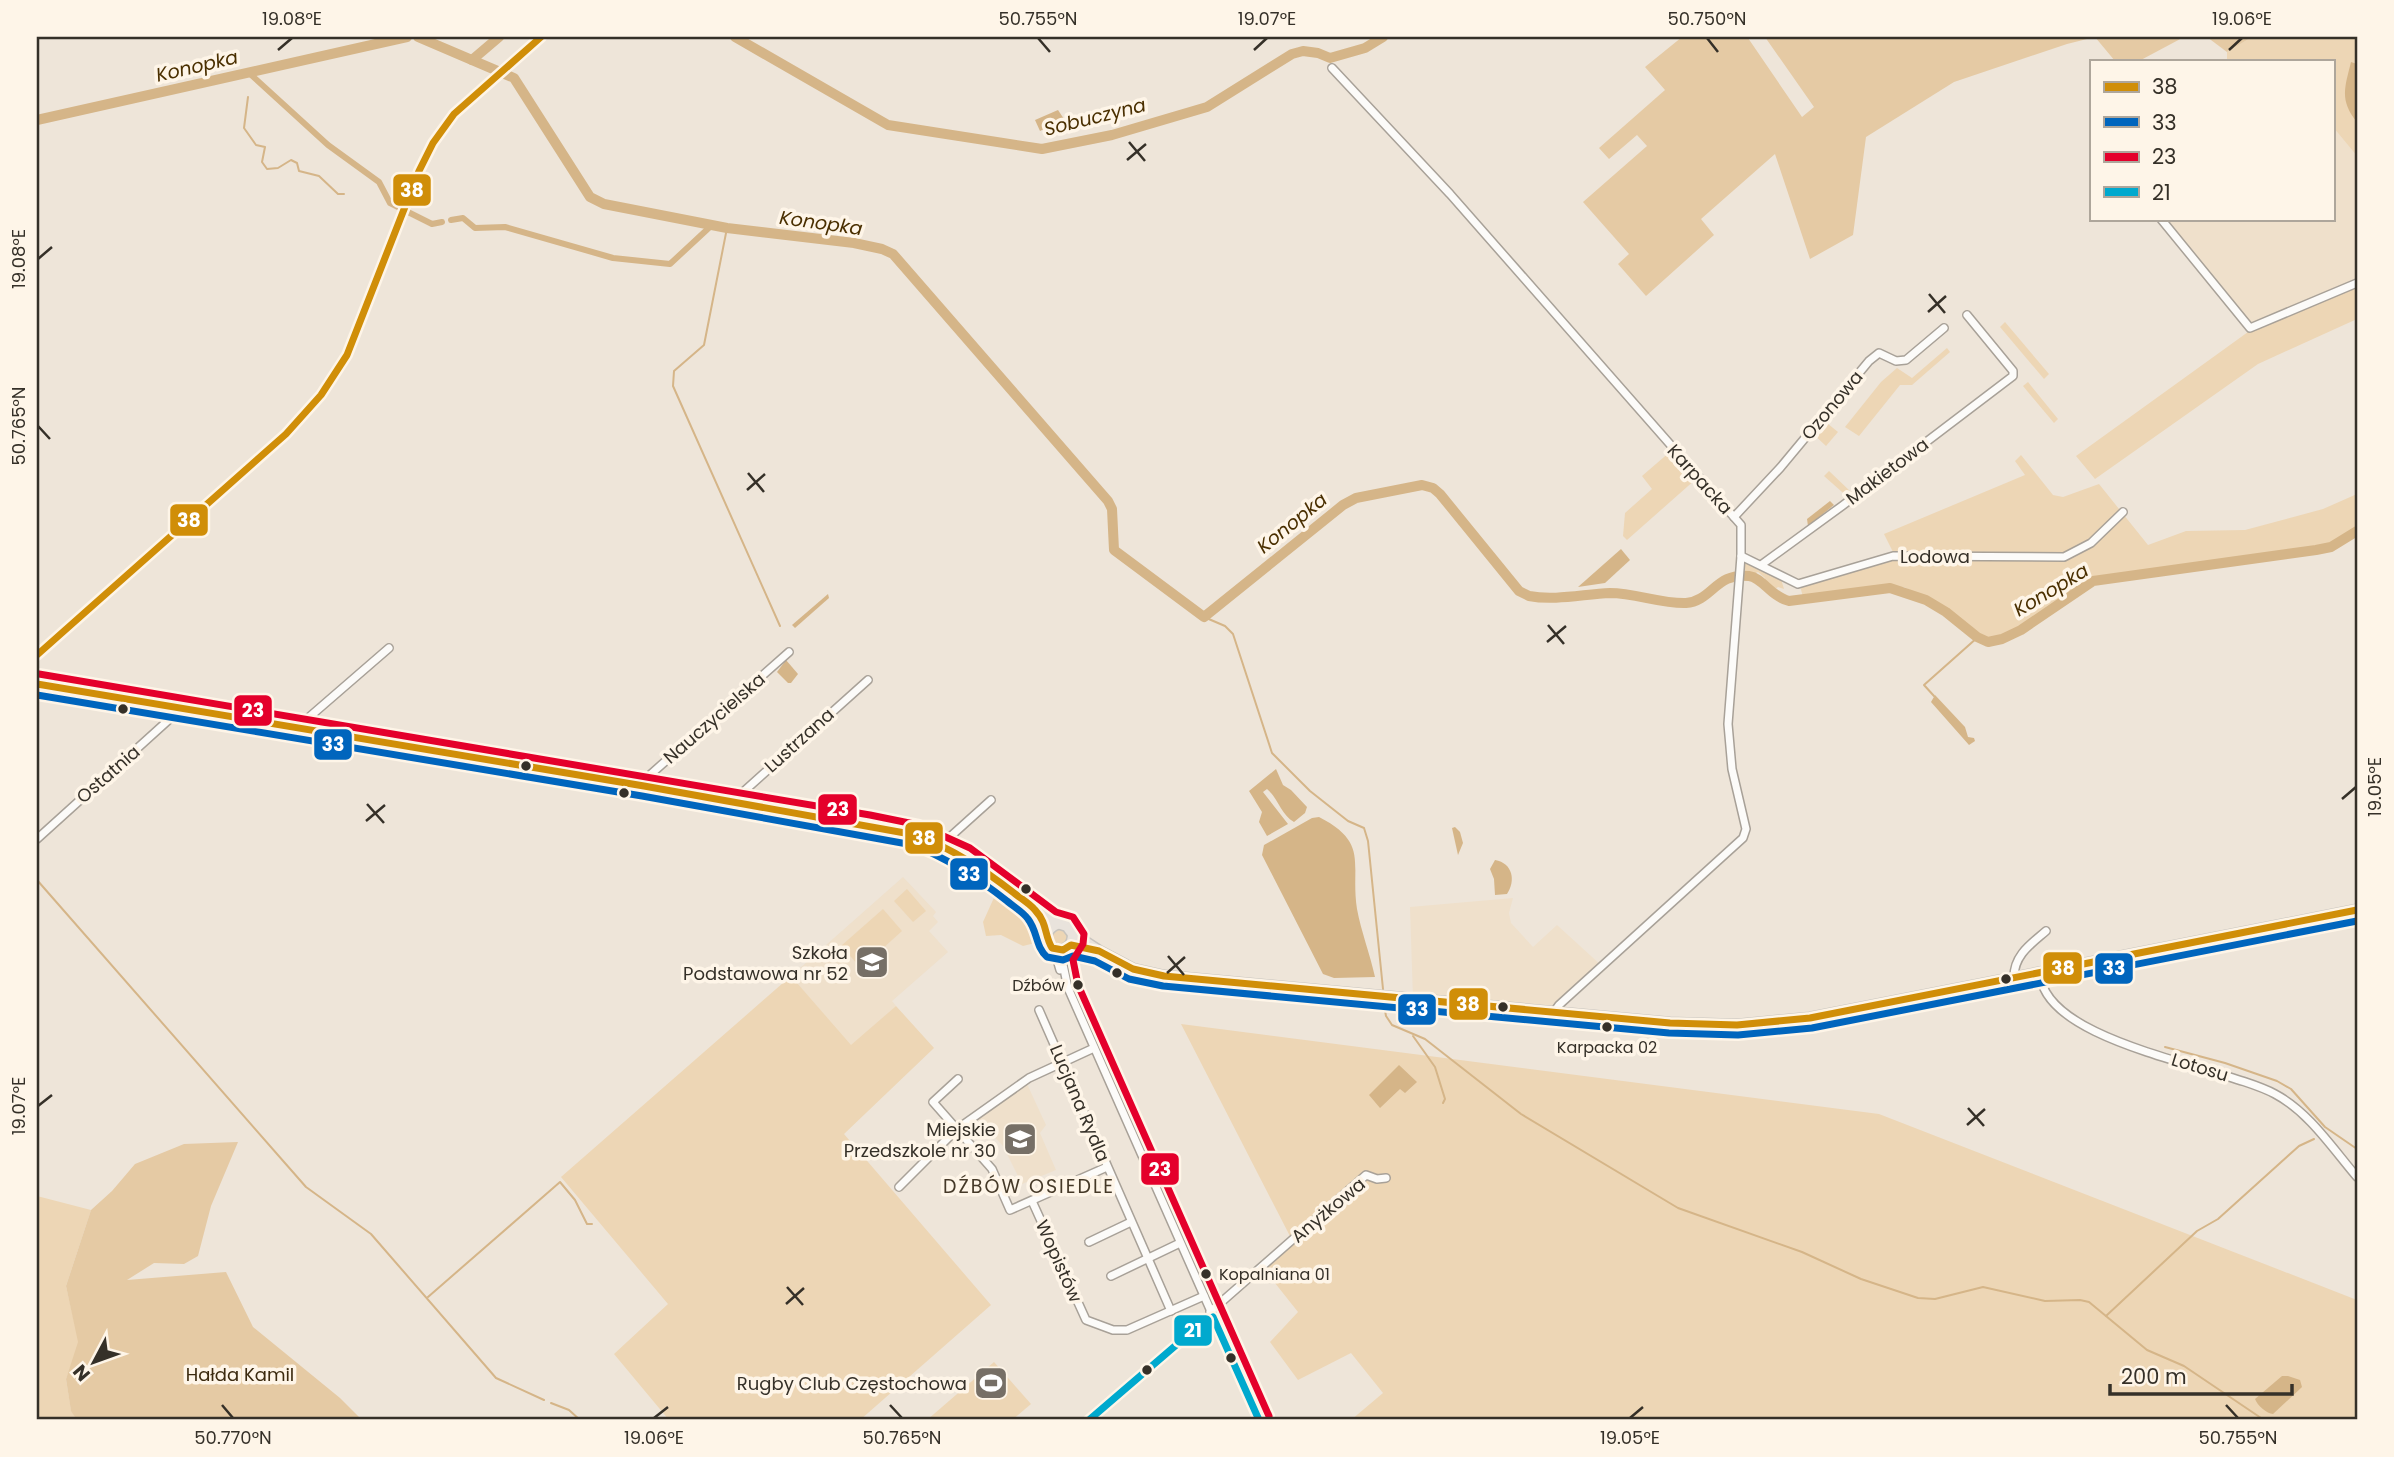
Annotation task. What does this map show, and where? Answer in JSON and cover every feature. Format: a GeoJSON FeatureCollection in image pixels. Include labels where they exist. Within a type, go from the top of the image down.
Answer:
{"type":"FeatureCollection","features":[{"type":"Feature","properties":{"kind":"main road"},"geometry":{"type":"LineString","coordinates":[[37,684],[644,786],[916,835],[945,846],[986,871],[1053,927],[1067,926],[1070,943]]}},
{"type":"Feature","properties":{"kind":"main road"},"geometry":{"type":"LineString","coordinates":[[1053,927],[1046,940],[1054,949],[1070,943],[1099,951],[1133,969],[1164,976],[1698,1025],[1774,1023],[1821,1016],[2357,910]]}},
{"type":"Feature","properties":{"kind":"street"},"geometry":{"type":"LineString","coordinates":[[37,655],[286,433],[321,396],[353,342],[409,197],[433,143],[454,114],[541,37]]}},
{"type":"Feature","properties":{"kind":"street","name":"Karpacka"},"geometry":{"type":"LineString","coordinates":[[1332,68],[1450,194],[1741,525],[1740,582],[1728,724],[1732,769],[1746,829],[1744,838],[1554,1012]]}},
{"type":"Feature","properties":{"kind":"street"},"geometry":{"type":"LineString","coordinates":[[2162,220],[2250,328],[2357,283]]}},
{"type":"Feature","properties":{"kind":"street","name":"Makietowa"},"geometry":{"type":"LineString","coordinates":[[1761,565],[2012,376],[2012,371],[1967,315]]}},
{"type":"Feature","properties":{"kind":"street","name":"Ozonowa"},"geometry":{"type":"LineString","coordinates":[[1734,517],[1780,468],[1869,361],[1879,353],[1896,361],[1906,360],[1944,328]]}},
{"type":"Feature","properties":{"kind":"street","name":"Lodowa"},"geometry":{"type":"LineString","coordinates":[[1741,556],[1798,584],[1893,555],[2064,557],[2091,543],[2123,512]]}},
{"type":"Feature","properties":{"kind":"street"},"geometry":{"type":"LineString","coordinates":[[303,729],[307,719],[389,648]]}},
{"type":"Feature","properties":{"kind":"street","name":"Nauczycielska"},"geometry":{"type":"LineString","coordinates":[[644,786],[651,774],[789,652]]}},
{"type":"Feature","properties":{"kind":"street","name":"Lustrzana"},"geometry":{"type":"LineString","coordinates":[[732,802],[868,680]]}},
{"type":"Feature","properties":{"kind":"street","name":"Ostatnia"},"geometry":{"type":"LineString","coordinates":[[37,839],[173,716],[175,707]]}},
{"type":"Feature","properties":{"kind":"street"},"geometry":{"type":"LineString","coordinates":[[945,846],[951,836],[991,800]]}},
{"type":"Feature","properties":{"kind":"street"},"geometry":{"type":"LineString","coordinates":[[2014,977],[2018,960],[2046,931]]}},
{"type":"Feature","properties":{"kind":"street"},"geometry":{"type":"LineString","coordinates":[[1070,943],[1062,960],[1066,980],[1259,1420]]}},
{"type":"Feature","properties":{"kind":"street"},"geometry":{"type":"LineString","coordinates":[[1054,949],[1060,971],[1066,980]]}},
{"type":"Feature","properties":{"kind":"street","name":"Lotosu"},"geometry":{"type":"LineString","coordinates":[[2040,972],[2043,991],[2055,1007],[2097,1032],[2167,1058],[2249,1082],[2277,1095],[2297,1109],[2357,1177]]}},
{"type":"Feature","properties":{"kind":"street","name":"Lucjana Rydla"},"geometry":{"type":"LineString","coordinates":[[1039,1010],[1171,1311]]}},
{"type":"Feature","properties":{"kind":"street"},"geometry":{"type":"LineString","coordinates":[[899,1186],[957,1129],[1029,1078],[1094,1048]]}},
{"type":"Feature","properties":{"kind":"street"},"geometry":{"type":"LineString","coordinates":[[958,1079],[933,1102],[992,1169],[1010,1210],[1107,1167]]}},
{"type":"Feature","properties":{"kind":"street","name":"Anyżkowa"},"geometry":{"type":"LineString","coordinates":[[1089,1420],[1366,1175],[1377,1179],[1386,1178]]}},
{"type":"Feature","properties":{"kind":"street","name":"Wopistów"},"geometry":{"type":"LineString","coordinates":[[1032,1200],[1086,1320],[1113,1329],[1127,1330],[1204,1296]]}},
{"type":"Feature","properties":{"kind":"street"},"geometry":{"type":"LineString","coordinates":[[1089,1242],[1131,1222]]}},
{"type":"Feature","properties":{"kind":"street"},"geometry":{"type":"LineString","coordinates":[[1111,1276],[1180,1243]]}},
{"type":"Feature","properties":{"kind":"shaded area"},"geometry":{"type":"Polygon","coordinates":[[[2252,37],[2357,37],[2357,156],[2334,128],[2334,60],[2227,60],[2227,52],[2252,37]]]}},
{"type":"Feature","properties":{"kind":"shaded area"},"geometry":{"type":"Polygon","coordinates":[[[2351,62],[2357,64],[2357,122],[2348,107],[2345,93],[2351,62]]]}},
{"type":"Feature","properties":{"kind":"shaded area"},"geometry":{"type":"Polygon","coordinates":[[[1058,110],[1064,119],[1040,131],[1035,120],[1058,110]]]}},
{"type":"Feature","properties":{"kind":"shaded area"},"geometry":{"type":"Polygon","coordinates":[[[2334,128],[2357,156],[2357,285],[2248,332],[2161,220],[2334,220],[2334,128]]]}},
{"type":"Feature","properties":{"kind":"shaded area"},"geometry":{"type":"Polygon","coordinates":[[[2357,285],[2357,319],[2258,364],[2095,479],[2076,456],[2248,332],[2357,285]]]}},
{"type":"Feature","properties":{"kind":"shaded area"},"geometry":{"type":"Polygon","coordinates":[[[2005,322],[2049,374],[2044,379],[2000,327],[2005,322]]]}},
{"type":"Feature","properties":{"kind":"shaded area"},"geometry":{"type":"Polygon","coordinates":[[[1947,348],[1950,352],[1912,385],[1900,385],[1859,436],[1845,427],[1881,382],[1897,368],[1912,378],[1947,348]]]}},
{"type":"Feature","properties":{"kind":"shaded area"},"geometry":{"type":"Polygon","coordinates":[[[2028,382],[2058,419],[2054,423],[2023,386],[2028,382]]]}},
{"type":"Feature","properties":{"kind":"shaded area"},"geometry":{"type":"Polygon","coordinates":[[[1822,419],[1838,432],[1826,446],[1811,432],[1822,419]]]}},
{"type":"Feature","properties":{"kind":"shaded area"},"geometry":{"type":"Polygon","coordinates":[[[1671,451],[1696,479],[1627,540],[1623,536],[1625,513],[1652,489],[1642,476],[1671,451]]]}},
{"type":"Feature","properties":{"kind":"shaded area"},"geometry":{"type":"Polygon","coordinates":[[[2021,455],[2053,495],[2063,497],[2099,484],[2148,545],[2186,531],[2245,530],[2323,509],[2357,494],[2357,527],[2328,545],[2313,548],[2092,578],[2016,629],[1995,639],[1984,638],[1939,604],[1904,587],[1803,597],[1800,586],[1895,556],[1884,534],[2025,475],[2015,461],[2021,455]]]}},
{"type":"Feature","properties":{"kind":"shaded area"},"geometry":{"type":"Polygon","coordinates":[[[1829,471],[1851,492],[1862,482],[1865,486],[1850,499],[1824,476],[1829,471]]]}},
{"type":"Feature","properties":{"kind":"shaded area"},"geometry":{"type":"Polygon","coordinates":[[[1830,501],[1834,505],[1808,526],[1807,519],[1830,501]]]}},
{"type":"Feature","properties":{"kind":"shaded area"},"geometry":{"type":"Polygon","coordinates":[[[1621,549],[1630,560],[1605,583],[1578,587],[1621,549]]]}},
{"type":"Feature","properties":{"kind":"shaded area"},"geometry":{"type":"Polygon","coordinates":[[[1748,562],[1781,579],[1784,589],[1778,587],[1773,591],[1764,583],[1765,578],[1758,572],[1754,574],[1744,571],[1743,564],[1748,562]]]}},
{"type":"Feature","properties":{"kind":"shaded area"},"geometry":{"type":"Polygon","coordinates":[[[828,594],[829,598],[795,628],[792,625],[828,594]]]}},
{"type":"Feature","properties":{"kind":"shaded area"},"geometry":{"type":"Polygon","coordinates":[[[786,660],[798,674],[791,683],[777,672],[786,660]]]}},
{"type":"Feature","properties":{"kind":"shaded area"},"geometry":{"type":"Polygon","coordinates":[[[1935,695],[1965,727],[1968,737],[1974,738],[1975,741],[1969,745],[1931,702],[1935,695]]]}},
{"type":"Feature","properties":{"kind":"shaded area"},"geometry":{"type":"Polygon","coordinates":[[[1276,769],[1283,785],[1307,807],[1305,813],[1294,822],[1267,789],[1263,792],[1288,824],[1267,836],[1259,822],[1262,812],[1249,791],[1276,769]]]}},
{"type":"Feature","properties":{"kind":"shaded area"},"geometry":{"type":"Polygon","coordinates":[[[1319,817],[1335,827],[1352,846],[1357,909],[1375,977],[1334,978],[1323,974],[1262,855],[1264,845],[1312,818],[1319,817]]]}},
{"type":"Feature","properties":{"kind":"shaded area"},"geometry":{"type":"Polygon","coordinates":[[[1455,827],[1460,832],[1463,843],[1458,855],[1452,828],[1455,827]]]}},
{"type":"Feature","properties":{"kind":"shaded area"},"geometry":{"type":"Polygon","coordinates":[[[1495,860],[1506,865],[1511,873],[1507,894],[1495,895],[1490,869],[1495,860]]]}},
{"type":"Feature","properties":{"kind":"shaded area","name":"Szkoła Podstawowa nr 52"},"geometry":{"type":"Polygon","coordinates":[[[903,877],[936,912],[933,916],[938,922],[929,931],[948,952],[892,1001],[896,1006],[851,1046],[791,976],[903,877]]]}},
{"type":"Feature","properties":{"kind":"shaded area"},"geometry":{"type":"Polygon","coordinates":[[[907,889],[926,911],[913,922],[894,901],[907,889]]]}},
{"type":"Feature","properties":{"kind":"shaded area"},"geometry":{"type":"Polygon","coordinates":[[[997,891],[1013,902],[1035,943],[1023,946],[1001,935],[986,936],[983,922],[997,891]]]}},
{"type":"Feature","properties":{"kind":"shaded area"},"geometry":{"type":"Polygon","coordinates":[[[1513,898],[1509,913],[1511,923],[1533,947],[1557,925],[1602,966],[1554,1012],[1413,999],[1410,907],[1513,898]]]}},
{"type":"Feature","properties":{"kind":"shaded area"},"geometry":{"type":"Polygon","coordinates":[[[883,909],[902,931],[861,968],[841,946],[883,909]]]}},
{"type":"Feature","properties":{"kind":"shaded area"},"geometry":{"type":"Polygon","coordinates":[[[1057,928],[1063,928],[1069,935],[1068,941],[1061,946],[1052,943],[1051,934],[1057,928]]]}},
{"type":"Feature","properties":{"kind":"shaded area"},"geometry":{"type":"Polygon","coordinates":[[[791,976],[851,1045],[896,1006],[934,1048],[844,1134],[991,1305],[860,1420],[669,1420],[614,1354],[668,1304],[561,1177],[791,976]]]}},
{"type":"Feature","properties":{"kind":"shaded area"},"geometry":{"type":"Polygon","coordinates":[[[1181,1024],[1879,1114],[2357,1300],[2357,1420],[1351,1420],[1383,1393],[1351,1353],[1298,1380],[1270,1342],[1298,1312],[1263,1268],[1293,1242],[1181,1024]]]}},
{"type":"Feature","properties":{"kind":"shaded area"},"geometry":{"type":"Polygon","coordinates":[[[1399,1065],[1417,1082],[1405,1093],[1400,1089],[1380,1108],[1369,1095],[1399,1065]]]}},
{"type":"Feature","properties":{"kind":"shaded area","name":"Miejskie Przedszkole nr 30"},"geometry":{"type":"Polygon","coordinates":[[[1027,1084],[1046,1125],[1040,1133],[1056,1170],[1022,1184],[1003,1146],[977,1119],[1027,1084]]]}},
{"type":"Feature","properties":{"kind":"shaded area"},"geometry":{"type":"Polygon","coordinates":[[[37,1196],[91,1210],[66,1286],[79,1343],[66,1379],[71,1410],[77,1420],[37,1420],[37,1196]]]}},
{"type":"Feature","properties":{"kind":"shaded area","name":"Rugby Club Częstochowa"},"geometry":{"type":"Polygon","coordinates":[[[994,1362],[1031,1404],[1012,1420],[927,1420],[994,1362]]]}},
{"type":"Feature","properties":{"kind":"shaded area"},"geometry":{"type":"Polygon","coordinates":[[[2282,1376],[2300,1380],[2302,1387],[2271,1414],[2262,1409],[2255,1399],[2282,1376]]]}},
{"type":"Feature","properties":{"kind":"green space"},"geometry":{"type":"Polygon","coordinates":[[[1682,37],[1748,38],[1802,117],[1814,107],[1765,37],[2095,37],[1954,82],[1866,137],[1853,235],[1810,259],[1775,154],[1701,219],[1714,235],[1646,296],[1618,264],[1629,254],[1583,202],[1647,146],[1637,135],[1609,159],[1599,148],[1665,90],[1645,67],[1682,37]]]}},
{"type":"Feature","properties":{"kind":"green space"},"geometry":{"type":"Polygon","coordinates":[[[2095,37],[2184,37],[2141,60],[2114,60],[2095,37]]]}},
{"type":"Feature","properties":{"kind":"green space"},"geometry":{"type":"Polygon","coordinates":[[[2207,37],[2252,37],[2227,52],[2207,37]]]}},
{"type":"Feature","properties":{"kind":"green space","name":"Hałda Kamil"},"geometry":{"type":"Polygon","coordinates":[[[238,1142],[211,1206],[198,1256],[184,1264],[154,1263],[127,1280],[226,1272],[253,1327],[340,1398],[362,1420],[77,1420],[71,1411],[66,1379],[78,1342],[66,1286],[91,1210],[135,1164],[184,1144],[238,1142]]]}},
{"type":"Feature","properties":{"kind":"waterway","name":"Konopka"},"geometry":{"type":"LineString","coordinates":[[37,120],[407,37]]}},
{"type":"Feature","properties":{"kind":"waterway","name":"Konopka"},"geometry":{"type":"LineString","coordinates":[[418,37],[514,78],[590,197],[604,204],[727,228],[854,243],[893,254],[1108,501],[1112,509],[1114,550],[1204,617],[1343,505],[1356,498],[1422,485],[1433,488],[1440,494],[1519,591],[1529,596],[1559,598],[1610,593],[1686,603],[1702,597],[1721,582],[1738,576],[1754,577],[1782,599],[1789,601],[1890,588],[1926,600],[1988,642],[2021,630],[2093,581],[2316,550],[2331,547],[2357,531]]}},
{"type":"Feature","properties":{"kind":"waterway","name":"Sobuczyna"},"geometry":{"type":"LineString","coordinates":[[472,60],[499,37]]}},
{"type":"Feature","properties":{"kind":"waterway","name":"Sobuczyna"},"geometry":{"type":"LineString","coordinates":[[735,37],[888,125],[1042,149],[1112,135],[1207,107],[1292,54],[1303,51],[1330,58],[1365,48],[1383,37]]}},
{"type":"Feature","properties":{"kind":"waterway"},"geometry":{"type":"LineString","coordinates":[[248,72],[328,145],[379,182],[390,203],[432,224],[442,222]]}},
{"type":"Feature","properties":{"kind":"waterway"},"geometry":{"type":"LineString","coordinates":[[248,97],[244,128],[256,145],[265,147],[262,162],[267,169],[278,168],[291,160],[297,163],[299,171],[319,176],[338,194],[344,194]]}},
{"type":"Feature","properties":{"kind":"waterway"},"geometry":{"type":"LineString","coordinates":[[451,220],[463,218],[475,228],[505,227],[613,258],[670,264],[712,225]]}},
{"type":"Feature","properties":{"kind":"waterway"},"geometry":{"type":"LineString","coordinates":[[727,228],[704,345],[674,371],[673,386],[780,626]]}},
{"type":"Feature","properties":{"kind":"waterway"},"geometry":{"type":"LineString","coordinates":[[1204,617],[1225,626],[1233,634],[1272,753],[1310,791],[1348,821],[1364,828],[1368,841],[1383,989]]}},
{"type":"Feature","properties":{"kind":"waterway"},"geometry":{"type":"LineString","coordinates":[[1934,696],[1924,685],[1978,637]]}},
{"type":"Feature","properties":{"kind":"waterway"},"geometry":{"type":"LineString","coordinates":[[37,880],[306,1187],[371,1234],[496,1378],[544,1400]]}},
{"type":"Feature","properties":{"kind":"waterway"},"geometry":{"type":"LineString","coordinates":[[1384,1005],[1386,1016],[1392,1025],[1425,1039],[1521,1114],[1678,1208],[1802,1252],[1861,1279],[1918,1298],[1935,1299],[1983,1287],[2045,1301],[2089,1302],[2147,1350],[2184,1366],[2264,1420]]}},
{"type":"Feature","properties":{"kind":"waterway"},"geometry":{"type":"LineString","coordinates":[[1413,1036],[1435,1067],[1445,1099],[1443,1103]]}},
{"type":"Feature","properties":{"kind":"waterway"},"geometry":{"type":"LineString","coordinates":[[2165,1047],[2225,1063],[2277,1081],[2291,1089],[2325,1127],[2357,1149]]}},
{"type":"Feature","properties":{"kind":"waterway"},"geometry":{"type":"LineString","coordinates":[[2106,1316],[2197,1231],[2218,1219],[2299,1146],[2314,1139]]}},
{"type":"Feature","properties":{"kind":"waterway"},"geometry":{"type":"LineString","coordinates":[[428,1297],[560,1182],[575,1200],[587,1224],[592,1224]]}},
{"type":"Feature","properties":{"kind":"waterway"},"geometry":{"type":"LineString","coordinates":[[551,1403],[569,1410],[580,1420]]}},
{"type":"Feature","properties":{"kind":"transit line","name":"38"},"geometry":{"type":"LineString","coordinates":[[37,655],[286,434],[321,395],[347,355],[419,171],[433,143],[454,114],[541,37]]}},
{"type":"Feature","properties":{"kind":"transit line","name":"23"},"geometry":{"type":"LineString","coordinates":[[39,674],[870,815],[919,825],[970,848],[1056,912],[1073,917],[1084,934],[1083,944],[1073,960],[1078,985],[1269,1416]]}},
{"type":"Feature","properties":{"kind":"transit line","name":"38"},"geometry":{"type":"LineString","coordinates":[[37,684],[644,786],[916,835],[967,860],[1030,905],[1042,920],[1052,948],[1063,950],[1071,945],[1099,951],[1133,969],[1164,976],[1670,1023],[1737,1025],[1810,1018],[2357,910]]}},
{"type":"Feature","properties":{"kind":"transit line","name":"33"},"geometry":{"type":"LineString","coordinates":[[37,695],[642,796],[913,845],[963,870],[1026,916],[1040,948],[1047,957],[1063,960],[1073,956],[1095,961],[1129,979],[1163,986],[1669,1033],[1738,1035],[1812,1028],[2357,921]]}},
{"type":"Feature","properties":{"kind":"transit line","name":"21"},"geometry":{"type":"LineString","coordinates":[[1089,1420],[1196,1328],[1213,1317],[1259,1420]]}},
{"type":"Feature","properties":{"kind":"place","name":"Szkoła Podstawowa nr 52"},"geometry":{"type":"Point","coordinates":[872,962]}},
{"type":"Feature","properties":{"kind":"place","name":"Dźbów"},"geometry":{"type":"Point","coordinates":[1078,985]}},
{"type":"Feature","properties":{"kind":"place","name":"Karpacka 02"},"geometry":{"type":"Point","coordinates":[1607,1027]}},
{"type":"Feature","properties":{"kind":"place","name":"Miejskie Przedszkole nr 30"},"geometry":{"type":"Point","coordinates":[1020,1139]}},
{"type":"Feature","properties":{"kind":"place","name":"Kopalniana 01"},"geometry":{"type":"Point","coordinates":[1206,1274]}},
{"type":"Feature","properties":{"kind":"place","name":"Rugby Club Częstochowa"},"geometry":{"type":"Point","coordinates":[991,1383]}},
{"type":"Feature","properties":{"kind":"district","name":"DŹBÓW OSIEDLE"},"geometry":{"type":"Point","coordinates":[1029,1186]}}]}
